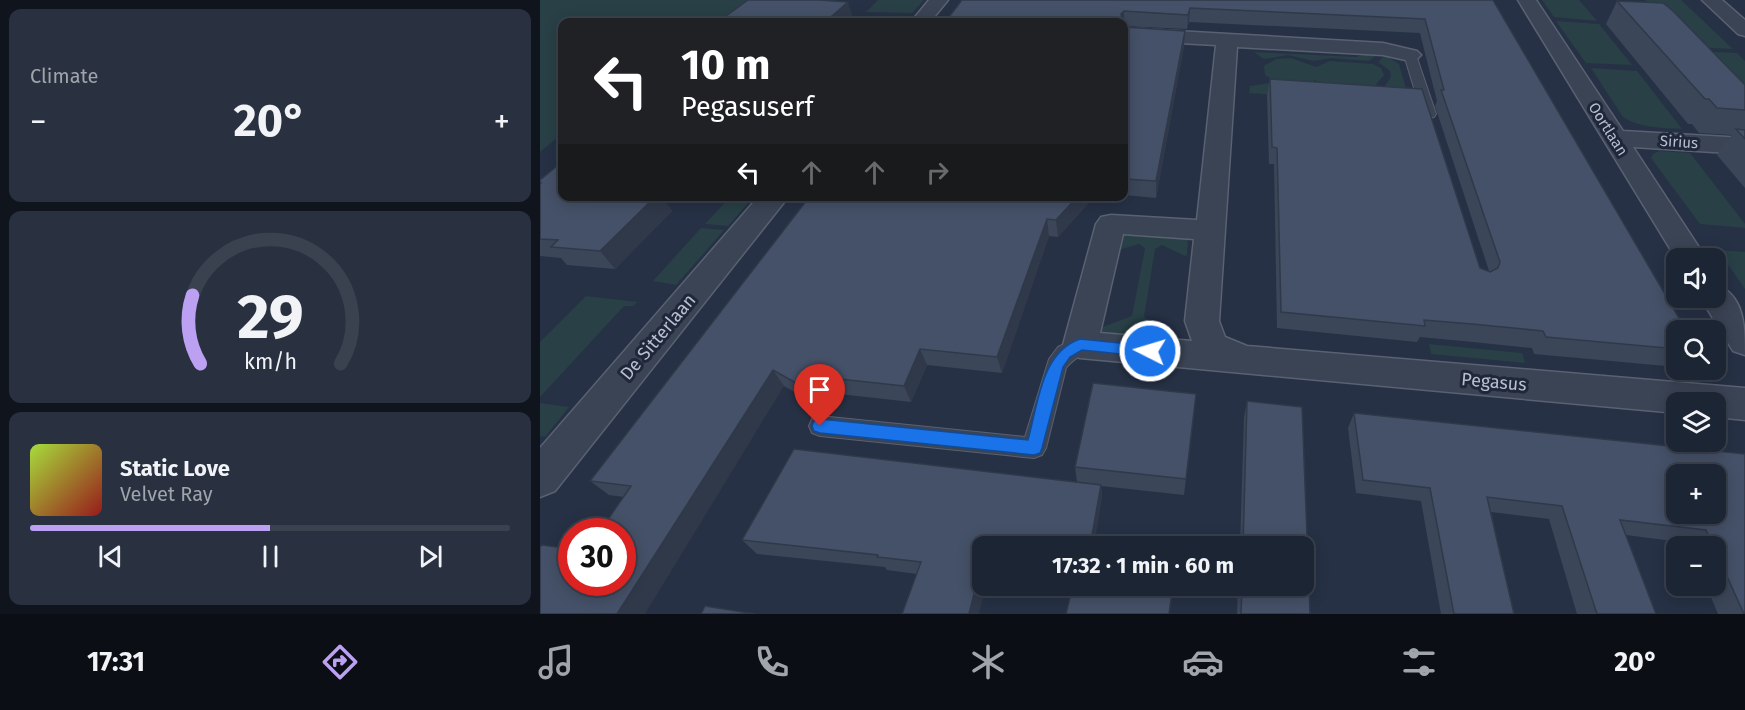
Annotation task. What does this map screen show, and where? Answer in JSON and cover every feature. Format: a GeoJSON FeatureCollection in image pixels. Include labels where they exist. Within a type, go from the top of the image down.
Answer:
{"type":"FeatureCollection","features":[{"type":"Feature","properties":{"kind":"street"},"geometry":{"type":"LineString","coordinates":[[924,18],[939,0]]}},
{"type":"Feature","properties":{"kind":"street","name":"Oortlaan"},"geometry":{"type":"LineString","coordinates":[[1527,0],[1684,248]]}},
{"type":"Feature","properties":{"kind":"street"},"geometry":{"type":"LineString","coordinates":[[1711,0],[1745,30]]}},
{"type":"Feature","properties":{"kind":"street"},"geometry":{"type":"LineString","coordinates":[[1128,34],[1383,49],[1410,55]]}},
{"type":"Feature","properties":{"kind":"street","name":"Pegasus"},"geometry":{"type":"LineString","coordinates":[[1227,40],[1202,321],[1211,346],[1244,360]]}},
{"type":"Feature","properties":{"kind":"street","name":"Sirius"},"geometry":{"type":"LineString","coordinates":[[1613,138],[1745,146]]}},
{"type":"Feature","properties":{"kind":"street","name":"De Sitterlaan"},"geometry":{"type":"LineString","coordinates":[[540,478],[771,201]]}},
{"type":"Feature","properties":{"kind":"street"},"geometry":{"type":"LineString","coordinates":[[1080,345],[1111,224],[1210,230]]}},
{"type":"Feature","properties":{"kind":"street"},"geometry":{"type":"LineString","coordinates":[[1723,308],[1745,342]]}},
{"type":"Feature","properties":{"kind":"street","name":"Pegasus"},"geometry":{"type":"LineString","coordinates":[[1080,345],[1745,404]]}},
{"type":"Feature","properties":{"kind":"lane"},"geometry":{"type":"LineString","coordinates":[[1410,55],[1432,125]]}},
{"type":"Feature","properties":{"kind":"lane"},"geometry":{"type":"LineString","coordinates":[[820,426],[1034,448],[1056,365],[1065,353],[1080,345]]}},
{"type":"Feature","properties":{"kind":"green space"},"geometry":{"type":"Polygon","coordinates":[[[540,0],[774,0],[750,18],[558,18],[558,137],[540,152],[540,0]]]}},
{"type":"Feature","properties":{"kind":"green space"},"geometry":{"type":"Polygon","coordinates":[[[878,0],[924,0],[912,13],[866,12],[878,0]]]}},
{"type":"Feature","properties":{"kind":"green space"},"geometry":{"type":"Polygon","coordinates":[[[1542,0],[1579,0],[1597,21],[1554,17],[1542,0]]]}},
{"type":"Feature","properties":{"kind":"green space"},"geometry":{"type":"Polygon","coordinates":[[[1645,0],[1681,0],[1733,49],[1690,47],[1645,0]]]}},
{"type":"Feature","properties":{"kind":"green space"},"geometry":{"type":"Polygon","coordinates":[[[1556,21],[1599,24],[1632,65],[1586,63],[1556,21]]]}},
{"type":"Feature","properties":{"kind":"green space"},"geometry":{"type":"Polygon","coordinates":[[[1695,51],[1737,53],[1745,61],[1745,97],[1695,51]]]}},
{"type":"Feature","properties":{"kind":"green space"},"geometry":{"type":"Polygon","coordinates":[[[1254,52],[1356,57],[1367,53],[1378,54],[1369,61],[1330,58],[1314,61],[1288,55],[1264,59],[1254,52]]]}},
{"type":"Feature","properties":{"kind":"green space"},"geometry":{"type":"Polygon","coordinates":[[[1385,55],[1399,64],[1409,99],[1301,97],[1249,93],[1250,86],[1270,83],[1384,87],[1391,77],[1390,71],[1378,62],[1385,55]]]}},
{"type":"Feature","properties":{"kind":"green space"},"geometry":{"type":"Polygon","coordinates":[[[1291,58],[1316,67],[1330,61],[1373,64],[1381,68],[1384,75],[1374,87],[1318,84],[1316,80],[1290,83],[1265,75],[1264,66],[1276,59],[1291,58]]]}},
{"type":"Feature","properties":{"kind":"green space"},"geometry":{"type":"Polygon","coordinates":[[[1591,68],[1637,71],[1682,129],[1644,125],[1623,117],[1591,68]]]}},
{"type":"Feature","properties":{"kind":"green space"},"geometry":{"type":"Polygon","coordinates":[[[1659,151],[1690,153],[1745,224],[1745,228],[1700,224],[1651,158],[1659,151]]]}},
{"type":"Feature","properties":{"kind":"green space"},"geometry":{"type":"Polygon","coordinates":[[[726,201],[750,201],[728,226],[705,224],[726,201]]]}},
{"type":"Feature","properties":{"kind":"green space"},"geometry":{"type":"Polygon","coordinates":[[[701,228],[724,230],[676,285],[653,281],[701,228]]]}},
{"type":"Feature","properties":{"kind":"green space"},"geometry":{"type":"Polygon","coordinates":[[[1116,233],[1188,237],[1187,255],[1185,256],[1162,245],[1155,249],[1144,317],[1178,340],[1093,336],[1092,331],[1132,316],[1145,248],[1139,244],[1115,251],[1116,233]]]}},
{"type":"Feature","properties":{"kind":"green space"},"geometry":{"type":"Polygon","coordinates":[[[1726,251],[1745,252],[1745,289],[1726,262],[1726,251]]]}},
{"type":"Feature","properties":{"kind":"green space"},"geometry":{"type":"Polygon","coordinates":[[[586,296],[637,302],[633,306],[624,306],[540,397],[540,342],[586,296]]]}},
{"type":"Feature","properties":{"kind":"green space"},"geometry":{"type":"Polygon","coordinates":[[[1429,344],[1522,353],[1525,363],[1431,354],[1429,344]]]}},
{"type":"Feature","properties":{"kind":"green space"},"geometry":{"type":"Polygon","coordinates":[[[540,403],[569,407],[545,437],[540,436],[540,403]]]}},
{"type":"Feature","properties":{"kind":"building"},"geometry":{"type":"Polygon","coordinates":[[[748,0],[848,2],[830,18],[723,18],[748,0]]]}},
{"type":"Feature","properties":{"kind":"building"},"geometry":{"type":"Polygon","coordinates":[[[962,0],[1493,0],[1666,296],[1666,308],[1673,308],[1680,320],[1666,320],[1666,348],[1546,337],[1543,331],[1472,324],[1424,320],[1425,326],[1281,312],[1277,148],[1272,147],[1270,79],[1422,89],[1480,268],[1490,272],[1498,268],[1500,262],[1441,90],[1444,90],[1425,19],[1190,8],[1188,15],[1124,11],[1121,14],[1122,18],[948,18],[962,0]]]}},
{"type":"Feature","properties":{"kind":"building"},"geometry":{"type":"Polygon","coordinates":[[[1617,1],[1663,3],[1673,11],[1745,85],[1745,110],[1717,108],[1709,99],[1705,99],[1617,1]]]}},
{"type":"Feature","properties":{"kind":"building"},"geometry":{"type":"Polygon","coordinates":[[[1128,27],[1185,31],[1156,181],[1128,179],[1128,27]]]}},
{"type":"Feature","properties":{"kind":"building"},"geometry":{"type":"Polygon","coordinates":[[[1736,129],[1745,130],[1745,139],[1736,129]]]}},
{"type":"Feature","properties":{"kind":"building"},"geometry":{"type":"Polygon","coordinates":[[[558,165],[558,201],[651,201],[600,251],[551,247],[558,240],[540,239],[540,180],[558,165]]]}},
{"type":"Feature","properties":{"kind":"building"},"geometry":{"type":"Polygon","coordinates":[[[806,201],[1073,201],[1056,220],[1047,219],[997,357],[920,349],[904,386],[821,377],[812,392],[773,370],[636,584],[636,518],[609,518],[631,486],[590,481],[806,201]]]}},
{"type":"Feature","properties":{"kind":"building"},"geometry":{"type":"Polygon","coordinates":[[[1093,383],[1196,394],[1186,479],[1075,467],[1093,383]]]}},
{"type":"Feature","properties":{"kind":"building"},"geometry":{"type":"Polygon","coordinates":[[[1247,401],[1302,407],[1307,536],[1243,536],[1247,401]]]}},
{"type":"Feature","properties":{"kind":"building"},"geometry":{"type":"Polygon","coordinates":[[[1354,413],[1666,446],[1666,452],[1745,454],[1745,614],[1726,574],[1726,536],[1709,536],[1706,530],[1620,520],[1656,614],[1597,614],[1562,506],[1487,497],[1514,614],[1454,614],[1430,488],[1363,480],[1354,413]]]}},
{"type":"Feature","properties":{"kind":"building"},"geometry":{"type":"Polygon","coordinates":[[[794,449],[1101,485],[1092,536],[972,536],[974,596],[969,614],[902,614],[921,562],[742,540],[794,449]]]}},
{"type":"Feature","properties":{"kind":"building"},"geometry":{"type":"Polygon","coordinates":[[[542,545],[558,547],[558,596],[629,596],[617,614],[540,614],[540,547],[542,545]]]}},
{"type":"Feature","properties":{"kind":"building"},"geometry":{"type":"Polygon","coordinates":[[[1070,596],[1171,596],[1169,614],[1066,614],[1070,596]]]}},
{"type":"Feature","properties":{"kind":"building"},"geometry":{"type":"Polygon","coordinates":[[[1242,596],[1309,596],[1310,614],[1241,614],[1242,596]]]}},
{"type":"Feature","properties":{"kind":"building"},"geometry":{"type":"Polygon","coordinates":[[[705,606],[755,614],[701,614],[705,606]]]}},
{"type":"Feature","properties":{"kind":"route"},"geometry":{"type":"LineString","coordinates":[[820,426],[1034,448],[1056,365],[1065,353],[1080,345],[1150,351]]}}]}
